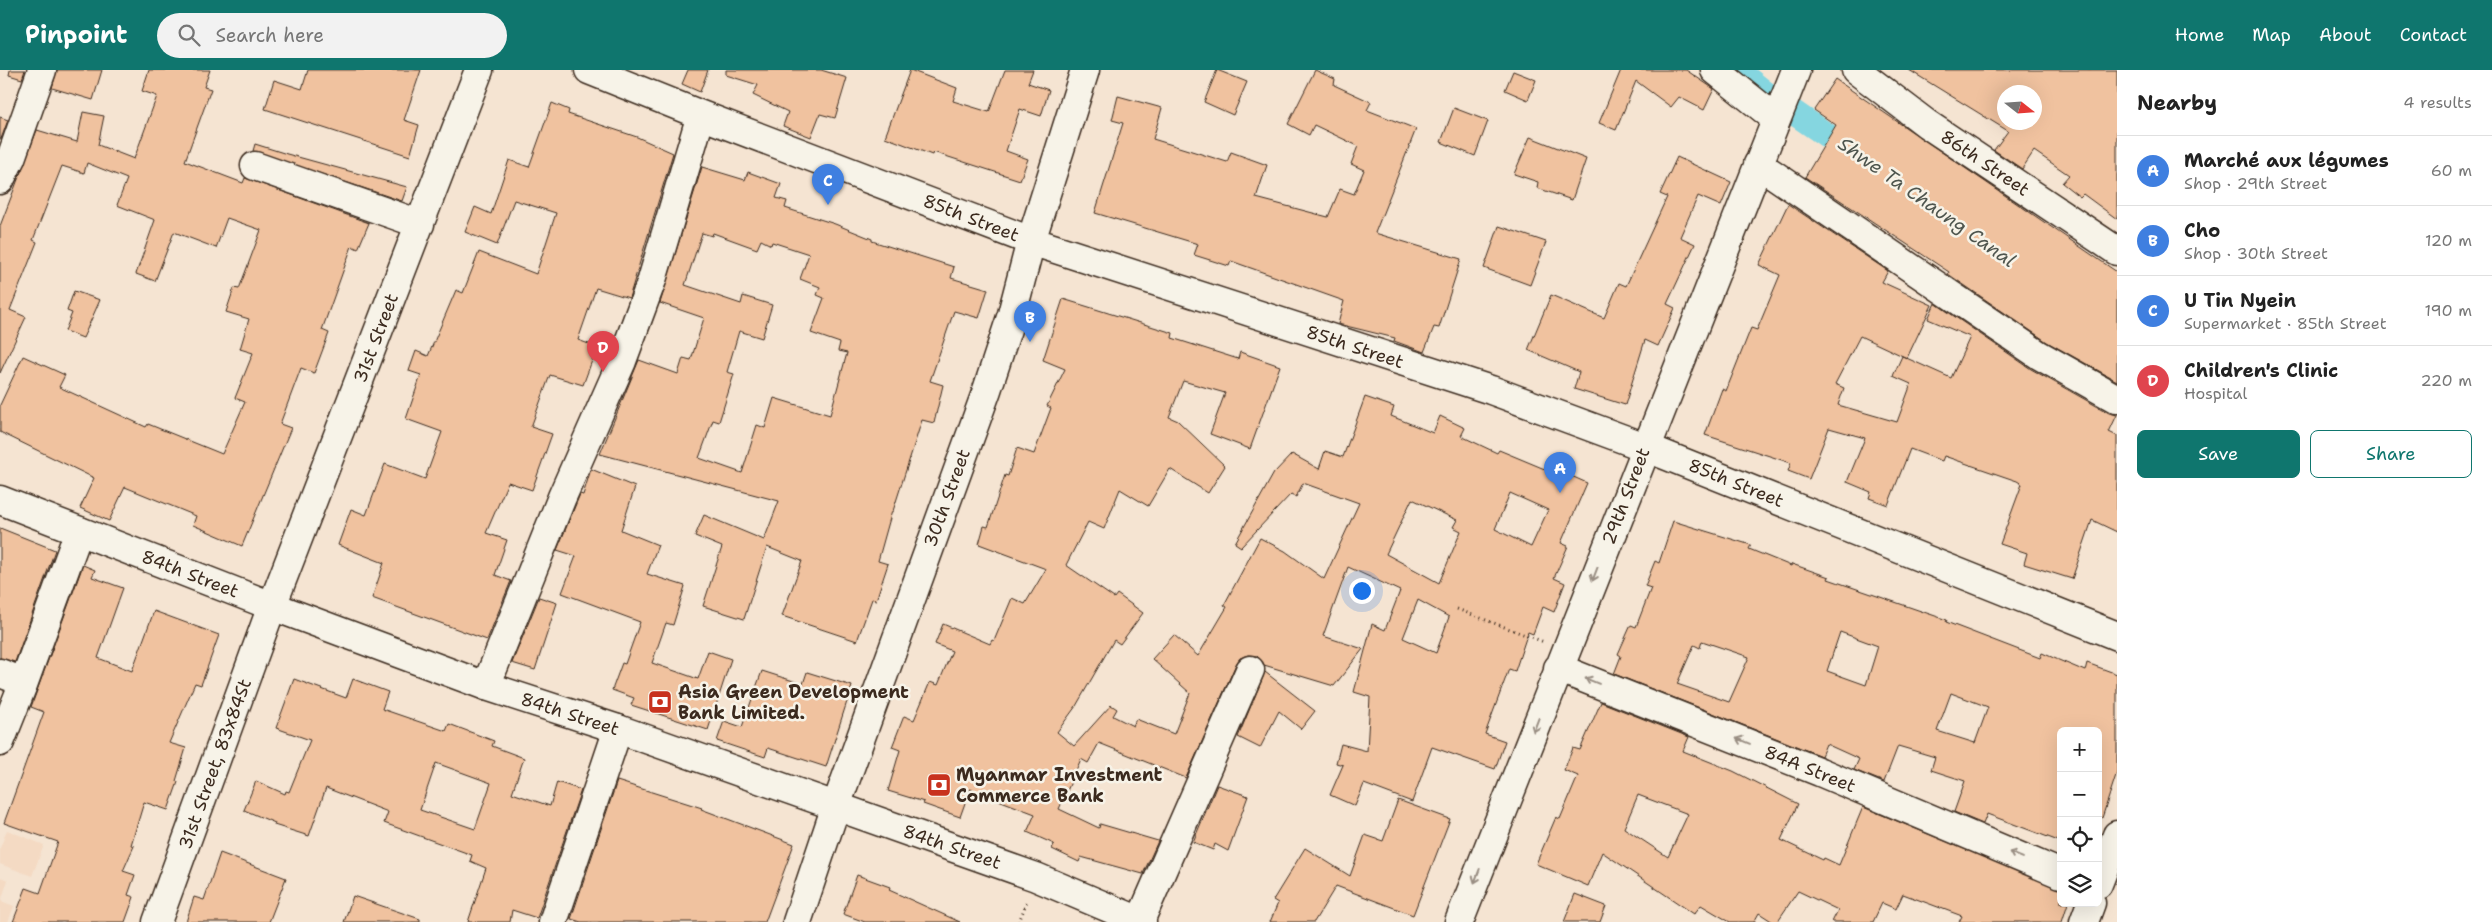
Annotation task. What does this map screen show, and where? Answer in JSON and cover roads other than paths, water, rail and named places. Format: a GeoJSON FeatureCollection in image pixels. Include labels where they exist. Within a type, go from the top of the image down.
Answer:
{"type":"FeatureCollection","features":[{"type":"Feature","properties":{"kind":"street"},"geometry":{"type":"LineString","coordinates":[[0,180],[14,151],[42,70]]}},
{"type":"Feature","properties":{"kind":"street","name":"31st Street"},"geometry":{"type":"LineString","coordinates":[[272,606],[479,70]]}},
{"type":"Feature","properties":{"kind":"street","name":"85th Street"},"geometry":{"type":"LineString","coordinates":[[589,70],[701,116],[1031,241],[1491,390],[1645,447],[2117,636]]}},
{"type":"Feature","properties":{"kind":"street","name":"30th Street"},"geometry":{"type":"LineString","coordinates":[[797,922],[836,806],[987,390],[1012,314],[1031,241],[1085,70]]}},
{"type":"Feature","properties":{"kind":"street"},"geometry":{"type":"LineString","coordinates":[[1715,70],[1777,118]]}},
{"type":"Feature","properties":{"kind":"street","name":"29th Street"},"geometry":{"type":"LineString","coordinates":[[1459,922],[1645,447],[1796,70]]}},
{"type":"Feature","properties":{"kind":"street","name":"86th Street"},"geometry":{"type":"LineString","coordinates":[[1856,70],[1927,124],[2117,251]]}},
{"type":"Feature","properties":{"kind":"street"},"geometry":{"type":"LineString","coordinates":[[486,686],[652,280],[701,116]]}},
{"type":"Feature","properties":{"kind":"street"},"geometry":{"type":"LineString","coordinates":[[1758,164],[2039,355],[2117,399]]}},
{"type":"Feature","properties":{"kind":"street"},"geometry":{"type":"LineString","coordinates":[[255,166],[420,224]]}},
{"type":"Feature","properties":{"kind":"street","name":"84th Street"},"geometry":{"type":"LineString","coordinates":[[0,500],[272,606],[486,686],[618,729],[1036,877],[1141,922]]}},
{"type":"Feature","properties":{"kind":"street"},"geometry":{"type":"LineString","coordinates":[[0,742],[12,677],[79,531]]}},
{"type":"Feature","properties":{"kind":"street","name":"31st Street, 83x84St"},"geometry":{"type":"LineString","coordinates":[[157,922],[272,606]]}},
{"type":"Feature","properties":{"kind":"street","name":"84A Street"},"geometry":{"type":"LineString","coordinates":[[1562,659],[1820,772],[2057,872]]}},
{"type":"Feature","properties":{"kind":"street"},"geometry":{"type":"LineString","coordinates":[[1141,922],[1250,670]]}},
{"type":"Feature","properties":{"kind":"street"},"geometry":{"type":"LineString","coordinates":[[553,922],[618,729]]}},
{"type":"Feature","properties":{"kind":"street"},"geometry":{"type":"LineString","coordinates":[[2102,874],[2117,835]]}},
{"type":"Feature","properties":{"kind":"street"},"geometry":{"type":"LineString","coordinates":[[2084,922],[2090,907]]}},
{"type":"Feature","properties":{"kind":"waterway","name":"Shwe Ta Chaung Canal"},"geometry":{"type":"LineString","coordinates":[[1739,72],[1764,92],[1857,156]]}},
{"type":"Feature","properties":{"kind":"place","name":"U Tin Nyein"},"geometry":{"type":"Point","coordinates":[828,205]}},
{"type":"Feature","properties":{"kind":"place","name":"Cho"},"geometry":{"type":"Point","coordinates":[1030,342]}},
{"type":"Feature","properties":{"kind":"place","name":"Children's Clinic"},"geometry":{"type":"Point","coordinates":[603,372]}},
{"type":"Feature","properties":{"kind":"place","name":"Marché aux légumes"},"geometry":{"type":"Point","coordinates":[1560,493]}},
{"type":"Feature","properties":{"kind":"place","name":"Asia Green Development Bank Limited."},"geometry":{"type":"Point","coordinates":[660,702]}},
{"type":"Feature","properties":{"kind":"place","name":"Myanmar Investment Commerce Bank"},"geometry":{"type":"Point","coordinates":[939,785]}}]}
